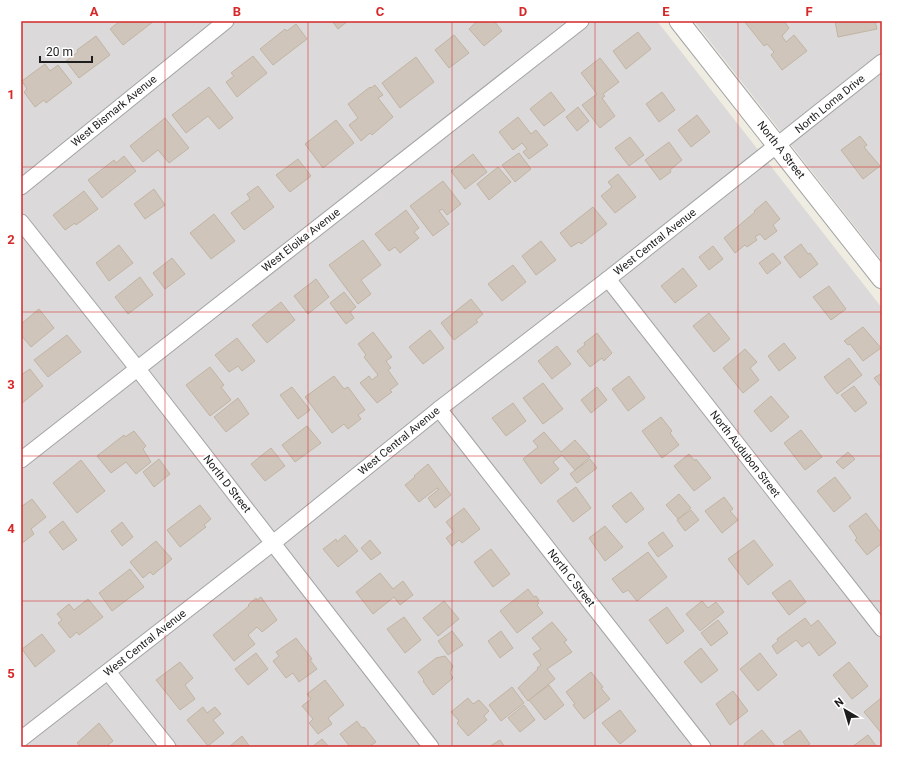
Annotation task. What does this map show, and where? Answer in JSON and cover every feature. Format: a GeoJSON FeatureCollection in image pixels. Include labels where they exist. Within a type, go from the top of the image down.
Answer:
{"type":"FeatureCollection","features":[{"type":"Feature","properties":{"kind":"street","name":"West Bismark Avenue"},"geometry":{"type":"LineString","coordinates":[[21,187],[226,21]]}},
{"type":"Feature","properties":{"kind":"street","name":"West Eloika Avenue"},"geometry":{"type":"LineString","coordinates":[[21,460],[581,21]]}},
{"type":"Feature","properties":{"kind":"street","name":"North A Street"},"geometry":{"type":"LineString","coordinates":[[679,21],[882,279]]}},
{"type":"Feature","properties":{"kind":"street","name":"North Loma Drive"},"geometry":{"type":"LineString","coordinates":[[778,146],[882,62]]}},
{"type":"Feature","properties":{"kind":"street","name":"West Central Avenue"},"geometry":{"type":"LineString","coordinates":[[21,739],[273,543],[439,409],[778,146]]}},
{"type":"Feature","properties":{"kind":"street","name":"North D Street"},"geometry":{"type":"LineString","coordinates":[[21,222],[137,368],[431,747]]}},
{"type":"Feature","properties":{"kind":"street","name":"North Audubon Street"},"geometry":{"type":"LineString","coordinates":[[608,279],[882,629]]}},
{"type":"Feature","properties":{"kind":"street","name":"North C Street"},"geometry":{"type":"LineString","coordinates":[[439,409],[703,747]]}},
{"type":"Feature","properties":{"kind":"street"},"geometry":{"type":"LineString","coordinates":[[108,672],[168,747]]}},
{"type":"Feature","properties":{"kind":"shaded area"},"geometry":{"type":"Polygon","coordinates":[[[21,21],[657,21],[882,308],[882,747],[21,747],[21,21]]]}},
{"type":"Feature","properties":{"kind":"shaded area"},"geometry":{"type":"Polygon","coordinates":[[[694,21],[882,21],[882,261],[694,21]]]}},
{"type":"Feature","properties":{"kind":"building"},"geometry":{"type":"Polygon","coordinates":[[[120,21],[154,21],[123,45],[110,29],[120,21]]]}},
{"type":"Feature","properties":{"kind":"building"},"geometry":{"type":"Polygon","coordinates":[[[332,21],[348,21],[338,29],[332,21]]]}},
{"type":"Feature","properties":{"kind":"building"},"geometry":{"type":"Polygon","coordinates":[[[477,21],[494,21],[502,31],[484,46],[469,29],[477,21]]]}},
{"type":"Feature","properties":{"kind":"building"},"geometry":{"type":"Polygon","coordinates":[[[744,21],[784,21],[789,28],[782,36],[786,42],[794,35],[807,51],[782,70],[771,55],[774,52],[767,44],[764,46],[744,21]]]}},
{"type":"Feature","properties":{"kind":"building"},"geometry":{"type":"Polygon","coordinates":[[[835,21],[875,21],[877,29],[838,37],[835,21]]]}},
{"type":"Feature","properties":{"kind":"building"},"geometry":{"type":"Polygon","coordinates":[[[296,24],[307,39],[273,65],[260,49],[285,29],[287,31],[296,24]]]}},
{"type":"Feature","properties":{"kind":"building"},"geometry":{"type":"Polygon","coordinates":[[[638,32],[651,49],[626,69],[613,51],[638,32]]]}},
{"type":"Feature","properties":{"kind":"building"},"geometry":{"type":"Polygon","coordinates":[[[454,35],[469,53],[449,68],[435,50],[454,35]]]}},
{"type":"Feature","properties":{"kind":"building"},"geometry":{"type":"Polygon","coordinates":[[[96,36],[110,55],[79,78],[66,61],[78,52],[77,50],[96,36]]]}},
{"type":"Feature","properties":{"kind":"building"},"geometry":{"type":"Polygon","coordinates":[[[253,56],[267,73],[237,97],[226,82],[234,76],[231,73],[253,56]]]}},
{"type":"Feature","properties":{"kind":"building"},"geometry":{"type":"Polygon","coordinates":[[[416,57],[434,82],[400,108],[382,83],[416,57]]]}},
{"type":"Feature","properties":{"kind":"building"},"geometry":{"type":"Polygon","coordinates":[[[600,58],[619,82],[603,94],[605,96],[602,98],[615,116],[600,128],[582,105],[597,94],[581,73],[600,58]]]}},
{"type":"Feature","properties":{"kind":"building"},"geometry":{"type":"Polygon","coordinates":[[[45,64],[50,71],[58,65],[72,83],[46,103],[44,100],[35,107],[24,92],[27,89],[22,81],[45,64]]]}},
{"type":"Feature","properties":{"kind":"building"},"geometry":{"type":"Polygon","coordinates":[[[375,85],[383,95],[378,98],[393,117],[372,135],[370,133],[361,141],[349,125],[358,118],[348,104],[370,87],[371,88],[375,85]]]}},
{"type":"Feature","properties":{"kind":"building"},"geometry":{"type":"Polygon","coordinates":[[[209,87],[233,118],[219,129],[208,116],[186,133],[172,115],[209,87]]]}},
{"type":"Feature","properties":{"kind":"building"},"geometry":{"type":"Polygon","coordinates":[[[551,92],[565,110],[544,126],[530,109],[551,92]]]}},
{"type":"Feature","properties":{"kind":"building"},"geometry":{"type":"Polygon","coordinates":[[[662,92],[675,110],[659,122],[646,104],[662,92]]]}},
{"type":"Feature","properties":{"kind":"building"},"geometry":{"type":"Polygon","coordinates":[[[578,107],[589,121],[577,131],[566,117],[578,107]]]}},
{"type":"Feature","properties":{"kind":"building"},"geometry":{"type":"Polygon","coordinates":[[[697,115],[710,132],[691,147],[678,130],[697,115]]]}},
{"type":"Feature","properties":{"kind":"building"},"geometry":{"type":"Polygon","coordinates":[[[518,117],[531,134],[536,130],[548,145],[529,159],[523,152],[527,149],[522,143],[513,150],[499,132],[518,117]]]}},
{"type":"Feature","properties":{"kind":"building"},"geometry":{"type":"Polygon","coordinates":[[[165,118],[189,148],[169,163],[158,150],[143,162],[130,146],[165,118]]]}},
{"type":"Feature","properties":{"kind":"building"},"geometry":{"type":"Polygon","coordinates":[[[336,120],[354,143],[323,168],[305,144],[336,120]]]}},
{"type":"Feature","properties":{"kind":"building"},"geometry":{"type":"Polygon","coordinates":[[[860,136],[867,145],[864,147],[880,166],[863,179],[841,150],[860,136]]]}},
{"type":"Feature","properties":{"kind":"building"},"geometry":{"type":"Polygon","coordinates":[[[630,137],[644,155],[629,166],[615,148],[630,137]]]}},
{"type":"Feature","properties":{"kind":"building"},"geometry":{"type":"Polygon","coordinates":[[[669,142],[682,160],[670,170],[671,172],[660,180],[645,160],[669,142]]]}},
{"type":"Feature","properties":{"kind":"building"},"geometry":{"type":"Polygon","coordinates":[[[519,153],[531,169],[515,182],[502,165],[519,153]]]}},
{"type":"Feature","properties":{"kind":"building"},"geometry":{"type":"Polygon","coordinates":[[[473,154],[487,172],[465,189],[451,171],[473,154]]]}},
{"type":"Feature","properties":{"kind":"building"},"geometry":{"type":"Polygon","coordinates":[[[124,156],[136,171],[102,198],[88,180],[114,160],[116,163],[124,156]]]}},
{"type":"Feature","properties":{"kind":"building"},"geometry":{"type":"Polygon","coordinates":[[[298,159],[311,176],[290,192],[276,175],[298,159]]]}},
{"type":"Feature","properties":{"kind":"building"},"geometry":{"type":"Polygon","coordinates":[[[498,167],[511,182],[489,200],[477,184],[498,167]]]}},
{"type":"Feature","properties":{"kind":"building"},"geometry":{"type":"Polygon","coordinates":[[[618,174],[636,197],[615,213],[601,196],[612,187],[608,182],[618,174]]]}},
{"type":"Feature","properties":{"kind":"building"},"geometry":{"type":"Polygon","coordinates":[[[443,181],[461,204],[447,215],[442,209],[439,211],[449,224],[433,236],[410,206],[443,181]]]}},
{"type":"Feature","properties":{"kind":"building"},"geometry":{"type":"Polygon","coordinates":[[[258,186],[274,207],[244,230],[231,213],[250,199],[247,194],[258,186]]]}},
{"type":"Feature","properties":{"kind":"building"},"geometry":{"type":"Polygon","coordinates":[[[154,189],[165,205],[145,219],[134,204],[154,189]]]}},
{"type":"Feature","properties":{"kind":"building"},"geometry":{"type":"Polygon","coordinates":[[[84,191],[98,209],[76,225],[75,223],[65,230],[53,215],[84,191]]]}},
{"type":"Feature","properties":{"kind":"building"},"geometry":{"type":"Polygon","coordinates":[[[766,201],[780,219],[773,225],[777,231],[765,240],[760,234],[755,237],[757,240],[747,247],[745,245],[735,253],[724,238],[766,201]]]}},
{"type":"Feature","properties":{"kind":"building"},"geometry":{"type":"Polygon","coordinates":[[[593,207],[607,224],[581,244],[579,242],[571,247],[560,233],[593,207]]]}},
{"type":"Feature","properties":{"kind":"building"},"geometry":{"type":"Polygon","coordinates":[[[406,210],[419,228],[414,232],[419,238],[400,253],[395,247],[389,251],[375,234],[406,210]]]}},
{"type":"Feature","properties":{"kind":"building"},"geometry":{"type":"Polygon","coordinates":[[[214,214],[235,241],[211,259],[190,233],[214,214]]]}},
{"type":"Feature","properties":{"kind":"building"},"geometry":{"type":"Polygon","coordinates":[[[363,240],[381,265],[361,280],[371,294],[358,304],[329,265],[363,240]]]}},
{"type":"Feature","properties":{"kind":"building"},"geometry":{"type":"Polygon","coordinates":[[[541,241],[556,260],[536,275],[522,256],[541,241]]]}},
{"type":"Feature","properties":{"kind":"building"},"geometry":{"type":"Polygon","coordinates":[[[801,244],[818,264],[800,278],[784,257],[801,244]]]}},
{"type":"Feature","properties":{"kind":"building"},"geometry":{"type":"Polygon","coordinates":[[[119,245],[133,263],[109,281],[96,263],[119,245]]]}},
{"type":"Feature","properties":{"kind":"building"},"geometry":{"type":"Polygon","coordinates":[[[713,246],[723,259],[709,270],[699,257],[713,246]]]}},
{"type":"Feature","properties":{"kind":"building"},"geometry":{"type":"Polygon","coordinates":[[[773,253],[781,263],[767,274],[759,263],[773,253]]]}},
{"type":"Feature","properties":{"kind":"building"},"geometry":{"type":"Polygon","coordinates":[[[172,258],[185,274],[165,289],[153,273],[172,258]]]}},
{"type":"Feature","properties":{"kind":"building"},"geometry":{"type":"Polygon","coordinates":[[[513,265],[526,282],[502,301],[488,284],[513,265]]]}},
{"type":"Feature","properties":{"kind":"building"},"geometry":{"type":"Polygon","coordinates":[[[683,268],[697,286],[675,303],[661,286],[683,268]]]}},
{"type":"Feature","properties":{"kind":"building"},"geometry":{"type":"Polygon","coordinates":[[[140,277],[153,295],[128,314],[115,297],[140,277]]]}},
{"type":"Feature","properties":{"kind":"building"},"geometry":{"type":"Polygon","coordinates":[[[316,279],[329,297],[308,314],[294,296],[316,279]]]}},
{"type":"Feature","properties":{"kind":"building"},"geometry":{"type":"Polygon","coordinates":[[[829,286],[846,309],[831,320],[813,297],[829,286]]]}},
{"type":"Feature","properties":{"kind":"building"},"geometry":{"type":"Polygon","coordinates":[[[344,292],[356,307],[350,312],[354,318],[346,324],[330,303],[344,292]]]}},
{"type":"Feature","properties":{"kind":"building"},"geometry":{"type":"Polygon","coordinates":[[[471,299],[483,314],[476,320],[478,322],[454,340],[441,323],[471,299]]]}},
{"type":"Feature","properties":{"kind":"building"},"geometry":{"type":"Polygon","coordinates":[[[281,302],[295,320],[267,343],[252,325],[281,302]]]}},
{"type":"Feature","properties":{"kind":"building"},"geometry":{"type":"Polygon","coordinates":[[[39,309],[54,328],[31,347],[21,335],[21,324],[39,309]]]}},
{"type":"Feature","properties":{"kind":"building"},"geometry":{"type":"Polygon","coordinates":[[[709,313],[730,339],[714,352],[693,326],[709,313]]]}},
{"type":"Feature","properties":{"kind":"building"},"geometry":{"type":"Polygon","coordinates":[[[863,327],[881,348],[863,361],[850,344],[848,345],[844,341],[863,327]]]}},
{"type":"Feature","properties":{"kind":"building"},"geometry":{"type":"Polygon","coordinates":[[[430,330],[444,348],[423,364],[409,347],[430,330]]]}},
{"type":"Feature","properties":{"kind":"building"},"geometry":{"type":"Polygon","coordinates":[[[373,332],[392,357],[386,361],[391,368],[388,370],[398,384],[390,390],[392,392],[377,403],[360,383],[369,376],[372,380],[378,375],[364,357],[366,355],[358,344],[373,332]]]}},
{"type":"Feature","properties":{"kind":"building"},"geometry":{"type":"Polygon","coordinates":[[[597,333],[612,353],[604,361],[602,358],[590,367],[577,351],[585,345],[584,343],[597,333]]]}},
{"type":"Feature","properties":{"kind":"building"},"geometry":{"type":"Polygon","coordinates":[[[67,335],[81,352],[48,377],[34,360],[67,335]]]}},
{"type":"Feature","properties":{"kind":"building"},"geometry":{"type":"Polygon","coordinates":[[[237,338],[255,361],[242,371],[238,366],[229,372],[215,355],[237,338]]]}},
{"type":"Feature","properties":{"kind":"building"},"geometry":{"type":"Polygon","coordinates":[[[784,343],[796,358],[779,371],[768,356],[784,343]]]}},
{"type":"Feature","properties":{"kind":"building"},"geometry":{"type":"Polygon","coordinates":[[[557,346],[571,364],[552,379],[538,361],[557,346]]]}},
{"type":"Feature","properties":{"kind":"building"},"geometry":{"type":"Polygon","coordinates":[[[745,349],[757,362],[750,368],[759,380],[743,393],[723,368],[745,349]]]}},
{"type":"Feature","properties":{"kind":"building"},"geometry":{"type":"Polygon","coordinates":[[[849,358],[862,375],[837,394],[824,377],[849,358]]]}},
{"type":"Feature","properties":{"kind":"building"},"geometry":{"type":"Polygon","coordinates":[[[210,367],[224,385],[221,387],[231,400],[210,416],[186,385],[210,367]]]}},
{"type":"Feature","properties":{"kind":"building"},"geometry":{"type":"Polygon","coordinates":[[[30,369],[43,386],[21,404],[21,375],[30,369]]]}},
{"type":"Feature","properties":{"kind":"building"},"geometry":{"type":"Polygon","coordinates":[[[882,373],[882,388],[874,378],[882,373]]]}},
{"type":"Feature","properties":{"kind":"building"},"geometry":{"type":"Polygon","coordinates":[[[334,376],[344,389],[348,387],[365,410],[358,415],[361,419],[348,429],[344,424],[332,433],[305,397],[334,376]]]}},
{"type":"Feature","properties":{"kind":"building"},"geometry":{"type":"Polygon","coordinates":[[[629,376],[645,398],[628,411],[612,389],[629,376]]]}},
{"type":"Feature","properties":{"kind":"building"},"geometry":{"type":"Polygon","coordinates":[[[543,383],[563,409],[543,424],[523,398],[543,383]]]}},
{"type":"Feature","properties":{"kind":"building"},"geometry":{"type":"Polygon","coordinates":[[[854,386],[867,403],[855,412],[841,395],[854,386]]]}},
{"type":"Feature","properties":{"kind":"building"},"geometry":{"type":"Polygon","coordinates":[[[292,387],[310,410],[298,419],[280,395],[292,387]]]}},
{"type":"Feature","properties":{"kind":"building"},"geometry":{"type":"Polygon","coordinates":[[[597,387],[607,400],[591,413],[581,400],[597,387]]]}},
{"type":"Feature","properties":{"kind":"building"},"geometry":{"type":"Polygon","coordinates":[[[771,396],[789,417],[771,432],[754,411],[771,396]]]}},
{"type":"Feature","properties":{"kind":"building"},"geometry":{"type":"Polygon","coordinates":[[[238,398],[249,414],[226,432],[214,417],[238,398]]]}},
{"type":"Feature","properties":{"kind":"building"},"geometry":{"type":"Polygon","coordinates":[[[513,403],[526,421],[506,436],[492,418],[513,403]]]}},
{"type":"Feature","properties":{"kind":"building"},"geometry":{"type":"Polygon","coordinates":[[[661,417],[672,431],[670,433],[679,445],[662,458],[642,431],[661,417]]]}},
{"type":"Feature","properties":{"kind":"building"},"geometry":{"type":"Polygon","coordinates":[[[307,426],[321,443],[295,462],[282,445],[307,426]]]}},
{"type":"Feature","properties":{"kind":"building"},"geometry":{"type":"Polygon","coordinates":[[[801,430],[822,457],[805,470],[784,443],[801,430]]]}},
{"type":"Feature","properties":{"kind":"building"},"geometry":{"type":"Polygon","coordinates":[[[134,431],[146,446],[143,449],[151,462],[136,474],[126,462],[111,473],[97,456],[124,435],[125,437],[134,431]]]}},
{"type":"Feature","properties":{"kind":"building"},"geometry":{"type":"Polygon","coordinates":[[[544,432],[561,452],[575,440],[590,457],[575,470],[562,455],[553,462],[559,469],[541,484],[523,459],[538,447],[533,441],[544,432]]]}},
{"type":"Feature","properties":{"kind":"building"},"geometry":{"type":"Polygon","coordinates":[[[271,448],[285,466],[265,481],[251,464],[271,448]]]}},
{"type":"Feature","properties":{"kind":"building"},"geometry":{"type":"Polygon","coordinates":[[[848,452],[855,459],[843,469],[836,462],[848,452]]]}},
{"type":"Feature","properties":{"kind":"building"},"geometry":{"type":"Polygon","coordinates":[[[689,454],[695,461],[696,459],[711,478],[694,491],[674,466],[689,454]]]}},
{"type":"Feature","properties":{"kind":"building"},"geometry":{"type":"Polygon","coordinates":[[[159,459],[170,474],[154,487],[143,472],[159,459]]]}},
{"type":"Feature","properties":{"kind":"building"},"geometry":{"type":"Polygon","coordinates":[[[590,459],[597,468],[577,483],[570,474],[590,459]]]}},
{"type":"Feature","properties":{"kind":"building"},"geometry":{"type":"Polygon","coordinates":[[[81,460],[105,491],[77,513],[53,483],[81,460]]]}},
{"type":"Feature","properties":{"kind":"building"},"geometry":{"type":"Polygon","coordinates":[[[428,464],[451,495],[435,508],[428,498],[439,489],[437,488],[419,502],[405,485],[428,464]]]}},
{"type":"Feature","properties":{"kind":"building"},"geometry":{"type":"Polygon","coordinates":[[[835,477],[851,498],[834,512],[817,491],[835,477]]]}},
{"type":"Feature","properties":{"kind":"building"},"geometry":{"type":"Polygon","coordinates":[[[576,487],[591,508],[573,522],[557,501],[576,487]]]}},
{"type":"Feature","properties":{"kind":"building"},"geometry":{"type":"Polygon","coordinates":[[[631,492],[644,509],[626,523],[612,506],[631,492]]]}},
{"type":"Feature","properties":{"kind":"building"},"geometry":{"type":"Polygon","coordinates":[[[679,494],[691,508],[678,519],[666,505],[679,494]]]}},
{"type":"Feature","properties":{"kind":"building"},"geometry":{"type":"Polygon","coordinates":[[[724,497],[733,509],[730,511],[738,520],[722,533],[705,511],[724,497]]]}},
{"type":"Feature","properties":{"kind":"building"},"geometry":{"type":"Polygon","coordinates":[[[32,499],[46,517],[31,529],[34,534],[21,544],[21,507],[32,499]]]}},
{"type":"Feature","properties":{"kind":"building"},"geometry":{"type":"Polygon","coordinates":[[[200,505],[211,519],[204,525],[206,527],[180,547],[167,530],[200,505]]]}},
{"type":"Feature","properties":{"kind":"building"},"geometry":{"type":"Polygon","coordinates":[[[464,508],[480,529],[462,543],[459,540],[452,546],[446,538],[454,532],[446,522],[464,508]]]}},
{"type":"Feature","properties":{"kind":"building"},"geometry":{"type":"Polygon","coordinates":[[[691,510],[699,520],[685,531],[677,520],[691,510]]]}},
{"type":"Feature","properties":{"kind":"building"},"geometry":{"type":"Polygon","coordinates":[[[866,513],[882,534],[882,543],[867,555],[855,540],[857,538],[849,526],[866,513]]]}},
{"type":"Feature","properties":{"kind":"building"},"geometry":{"type":"Polygon","coordinates":[[[63,521],[77,540],[63,550],[49,532],[63,521]]]}},
{"type":"Feature","properties":{"kind":"building"},"geometry":{"type":"Polygon","coordinates":[[[122,522],[133,537],[122,546],[111,531],[122,522]]]}},
{"type":"Feature","properties":{"kind":"building"},"geometry":{"type":"Polygon","coordinates":[[[605,526],[623,547],[605,561],[589,538],[605,526]]]}},
{"type":"Feature","properties":{"kind":"building"},"geometry":{"type":"Polygon","coordinates":[[[663,532],[673,546],[658,557],[648,543],[663,532]]]}},
{"type":"Feature","properties":{"kind":"building"},"geometry":{"type":"Polygon","coordinates":[[[345,535],[358,551],[338,567],[323,549],[336,539],[337,542],[345,535]]]}},
{"type":"Feature","properties":{"kind":"building"},"geometry":{"type":"Polygon","coordinates":[[[370,540],[381,553],[371,560],[361,548],[370,540]]]}},
{"type":"Feature","properties":{"kind":"building"},"geometry":{"type":"Polygon","coordinates":[[[754,540],[773,565],[748,585],[728,559],[754,540]]]}},
{"type":"Feature","properties":{"kind":"building"},"geometry":{"type":"Polygon","coordinates":[[[156,541],[172,559],[153,575],[150,572],[143,578],[130,562],[156,541]]]}},
{"type":"Feature","properties":{"kind":"building"},"geometry":{"type":"Polygon","coordinates":[[[491,549],[510,574],[493,587],[474,562],[491,549]]]}},
{"type":"Feature","properties":{"kind":"building"},"geometry":{"type":"Polygon","coordinates":[[[648,552],[667,577],[637,601],[628,590],[623,593],[612,579],[648,552]]]}},
{"type":"Feature","properties":{"kind":"building"},"geometry":{"type":"Polygon","coordinates":[[[130,569],[144,587],[112,611],[99,593],[130,569]]]}},
{"type":"Feature","properties":{"kind":"building"},"geometry":{"type":"Polygon","coordinates":[[[380,573],[393,589],[403,581],[413,595],[400,605],[394,597],[373,614],[356,592],[380,573]]]}},
{"type":"Feature","properties":{"kind":"building"},"geometry":{"type":"Polygon","coordinates":[[[790,580],[806,602],[789,615],[772,593],[790,580]]]}},
{"type":"Feature","properties":{"kind":"building"},"geometry":{"type":"Polygon","coordinates":[[[528,589],[534,597],[536,596],[539,600],[537,605],[543,613],[517,633],[500,611],[528,589]]]}},
{"type":"Feature","properties":{"kind":"building"},"geometry":{"type":"Polygon","coordinates":[[[261,597],[277,620],[262,632],[257,627],[248,635],[255,644],[234,661],[213,635],[249,606],[248,605],[256,598],[257,600],[261,597]]]}},
{"type":"Feature","properties":{"kind":"building"},"geometry":{"type":"Polygon","coordinates":[[[88,599],[103,617],[79,635],[77,632],[70,638],[58,623],[62,620],[57,614],[69,604],[74,610],[88,599]]]}},
{"type":"Feature","properties":{"kind":"building"},"geometry":{"type":"Polygon","coordinates":[[[444,601],[459,619],[438,636],[423,618],[444,601]]]}},
{"type":"Feature","properties":{"kind":"building"},"geometry":{"type":"Polygon","coordinates":[[[702,601],[708,608],[716,602],[724,612],[700,631],[686,614],[702,601]]]}},
{"type":"Feature","properties":{"kind":"building"},"geometry":{"type":"Polygon","coordinates":[[[667,607],[684,631],[667,644],[649,620],[667,607]]]}},
{"type":"Feature","properties":{"kind":"building"},"geometry":{"type":"Polygon","coordinates":[[[404,617],[421,640],[405,653],[387,629],[404,617]]]}},
{"type":"Feature","properties":{"kind":"building"},"geometry":{"type":"Polygon","coordinates":[[[805,618],[811,626],[818,620],[836,643],[819,656],[809,642],[802,647],[796,640],[777,654],[772,646],[778,641],[777,639],[805,618]]]}},
{"type":"Feature","properties":{"kind":"building"},"geometry":{"type":"Polygon","coordinates":[[[718,620],[728,633],[711,646],[701,633],[718,620]]]}},
{"type":"Feature","properties":{"kind":"building"},"geometry":{"type":"Polygon","coordinates":[[[552,622],[567,640],[564,642],[572,652],[547,669],[555,679],[528,701],[518,688],[541,665],[533,654],[541,649],[532,638],[552,622]]]}},
{"type":"Feature","properties":{"kind":"building"},"geometry":{"type":"Polygon","coordinates":[[[452,631],[463,645],[448,655],[438,641],[452,631]]]}},
{"type":"Feature","properties":{"kind":"building"},"geometry":{"type":"Polygon","coordinates":[[[501,631],[513,648],[500,658],[488,641],[501,631]]]}},
{"type":"Feature","properties":{"kind":"building"},"geometry":{"type":"Polygon","coordinates":[[[42,634],[55,651],[35,667],[22,649],[42,634]]]}},
{"type":"Feature","properties":{"kind":"building"},"geometry":{"type":"Polygon","coordinates":[[[296,638],[312,659],[310,660],[317,669],[299,682],[293,673],[286,678],[273,661],[279,656],[276,652],[296,638]]]}},
{"type":"Feature","properties":{"kind":"building"},"geometry":{"type":"Polygon","coordinates":[[[701,648],[718,670],[701,683],[684,662],[701,648]]]}},
{"type":"Feature","properties":{"kind":"building"},"geometry":{"type":"Polygon","coordinates":[[[256,653],[268,669],[248,685],[235,669],[256,653]]]}},
{"type":"Feature","properties":{"kind":"building"},"geometry":{"type":"Polygon","coordinates":[[[760,653],[777,675],[758,691],[740,669],[760,653]]]}},
{"type":"Feature","properties":{"kind":"building"},"geometry":{"type":"Polygon","coordinates":[[[445,656],[453,666],[450,673],[453,678],[433,695],[418,672],[436,658],[445,656]]]}},
{"type":"Feature","properties":{"kind":"building"},"geometry":{"type":"Polygon","coordinates":[[[180,662],[193,678],[185,685],[195,699],[180,710],[156,680],[180,662]]]}},
{"type":"Feature","properties":{"kind":"building"},"geometry":{"type":"Polygon","coordinates":[[[849,662],[868,686],[852,699],[833,675],[849,662]]]}},
{"type":"Feature","properties":{"kind":"building"},"geometry":{"type":"Polygon","coordinates":[[[591,672],[610,699],[584,719],[573,705],[575,704],[566,692],[591,672]]]}},
{"type":"Feature","properties":{"kind":"building"},"geometry":{"type":"Polygon","coordinates":[[[325,680],[344,705],[328,718],[332,724],[318,734],[309,723],[313,719],[302,706],[311,699],[307,694],[325,680]]]}},
{"type":"Feature","properties":{"kind":"building"},"geometry":{"type":"Polygon","coordinates":[[[549,685],[564,705],[545,720],[529,700],[549,685]]]}},
{"type":"Feature","properties":{"kind":"building"},"geometry":{"type":"Polygon","coordinates":[[[512,687],[524,703],[501,721],[489,705],[512,687]]]}},
{"type":"Feature","properties":{"kind":"building"},"geometry":{"type":"Polygon","coordinates":[[[733,691],[748,711],[730,725],[716,704],[733,691]]]}},
{"type":"Feature","properties":{"kind":"building"},"geometry":{"type":"Polygon","coordinates":[[[468,698],[473,704],[479,700],[489,711],[484,716],[487,720],[468,736],[457,723],[459,721],[451,712],[468,698]]]}},
{"type":"Feature","properties":{"kind":"building"},"geometry":{"type":"Polygon","coordinates":[[[881,698],[882,699],[882,734],[864,712],[881,698]]]}},
{"type":"Feature","properties":{"kind":"building"},"geometry":{"type":"Polygon","coordinates":[[[524,705],[535,720],[520,732],[508,718],[524,705]]]}},
{"type":"Feature","properties":{"kind":"building"},"geometry":{"type":"Polygon","coordinates":[[[203,707],[207,713],[215,707],[221,714],[213,720],[224,733],[208,746],[187,720],[203,707]]]}},
{"type":"Feature","properties":{"kind":"building"},"geometry":{"type":"Polygon","coordinates":[[[620,710],[636,731],[620,744],[602,723],[620,710]]]}},
{"type":"Feature","properties":{"kind":"building"},"geometry":{"type":"Polygon","coordinates":[[[357,721],[376,742],[369,747],[350,747],[340,734],[357,721]]]}},
{"type":"Feature","properties":{"kind":"building"},"geometry":{"type":"Polygon","coordinates":[[[99,723],[113,741],[108,745],[110,747],[81,747],[77,743],[99,723]]]}},
{"type":"Feature","properties":{"kind":"building"},"geometry":{"type":"Polygon","coordinates":[[[762,730],[776,747],[746,747],[744,744],[762,730]]]}},
{"type":"Feature","properties":{"kind":"building"},"geometry":{"type":"Polygon","coordinates":[[[800,730],[810,744],[805,747],[787,747],[783,742],[800,730]]]}},
{"type":"Feature","properties":{"kind":"building"},"geometry":{"type":"Polygon","coordinates":[[[868,735],[877,747],[852,747],[868,735]]]}},
{"type":"Feature","properties":{"kind":"building"},"geometry":{"type":"Polygon","coordinates":[[[242,736],[250,747],[229,747],[242,736]]]}},
{"type":"Feature","properties":{"kind":"building"},"geometry":{"type":"Polygon","coordinates":[[[322,739],[329,747],[312,747],[322,739]]]}},
{"type":"Feature","properties":{"kind":"building"},"geometry":{"type":"Polygon","coordinates":[[[500,740],[505,747],[489,747],[500,740]]]}}]}
